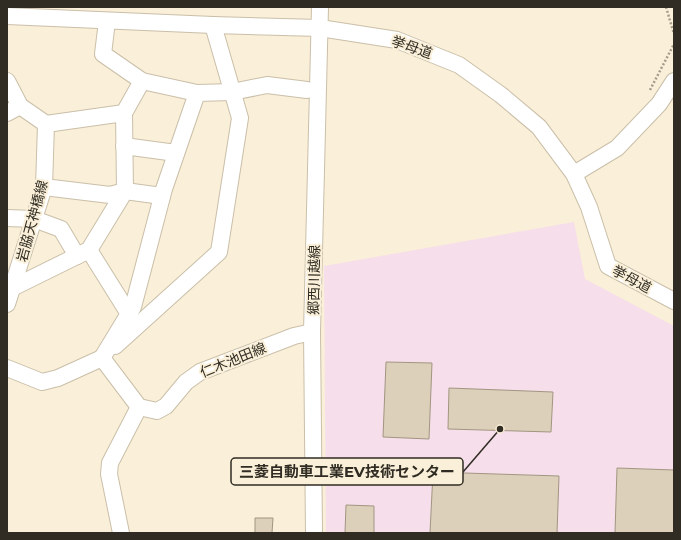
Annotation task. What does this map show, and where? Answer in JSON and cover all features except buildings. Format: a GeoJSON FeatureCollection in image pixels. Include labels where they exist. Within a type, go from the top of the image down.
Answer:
{"type":"FeatureCollection","features":[{"type":"Feature","properties":{"kind":"street","name":"郷西川越線"},"geometry":{"type":"LineString","coordinates":[[314,533],[312,332],[320,7]]}},
{"type":"Feature","properties":{"kind":"street","name":"挙母道"},"geometry":{"type":"LineString","coordinates":[[7,16],[320,28],[397,40],[459,65],[501,95],[539,127],[574,174],[589,207],[608,266],[674,301]]}},
{"type":"Feature","properties":{"kind":"street"},"geometry":{"type":"LineString","coordinates":[[107,20],[102,54],[142,81],[197,93],[232,92],[267,85],[307,90]]}},
{"type":"Feature","properties":{"kind":"street"},"geometry":{"type":"LineString","coordinates":[[7,368],[42,382],[58,378],[102,358],[219,252],[240,118],[213,25]]}},
{"type":"Feature","properties":{"kind":"street"},"geometry":{"type":"LineString","coordinates":[[7,81],[14,110],[46,124],[124,113]]}},
{"type":"Feature","properties":{"kind":"street"},"geometry":{"type":"LineString","coordinates":[[12,288],[83,253],[125,191],[124,113],[142,81]]}},
{"type":"Feature","properties":{"kind":"street"},"geometry":{"type":"LineString","coordinates":[[574,174],[617,148],[659,104],[674,81]]}},
{"type":"Feature","properties":{"kind":"street"},"geometry":{"type":"LineString","coordinates":[[102,358],[133,307],[162,196],[197,93]]}},
{"type":"Feature","properties":{"kind":"street","name":"岩脇天神橋線"},"geometry":{"type":"LineString","coordinates":[[7,304],[44,187],[46,124]]}},
{"type":"Feature","properties":{"kind":"street"},"geometry":{"type":"LineString","coordinates":[[124,146],[176,153]]}},
{"type":"Feature","properties":{"kind":"street"},"geometry":{"type":"LineString","coordinates":[[44,187],[110,195],[125,191],[162,196]]}},
{"type":"Feature","properties":{"kind":"street"},"geometry":{"type":"LineString","coordinates":[[7,218],[34,219],[61,229],[83,253],[129,314]]}},
{"type":"Feature","properties":{"kind":"street","name":"仁木池田線"},"geometry":{"type":"LineString","coordinates":[[139,407],[157,411],[166,406],[186,382],[200,372],[294,336],[312,332]]}},
{"type":"Feature","properties":{"kind":"street"},"geometry":{"type":"LineString","coordinates":[[102,358],[139,407],[110,463],[109,474],[121,533]]}},
{"type":"Feature","properties":{"kind":"path"},"geometry":{"type":"LineString","coordinates":[[666,7],[674,34]]}},
{"type":"Feature","properties":{"kind":"shaded area"},"geometry":{"type":"Polygon","coordinates":[[[574,222],[585,279],[674,326],[674,533],[326,533],[324,266],[574,222]]]}},
{"type":"Feature","properties":{"kind":"place","name":"三菱自動車工業EV技術センター"},"geometry":{"type":"Point","coordinates":[500,429]}}]}
